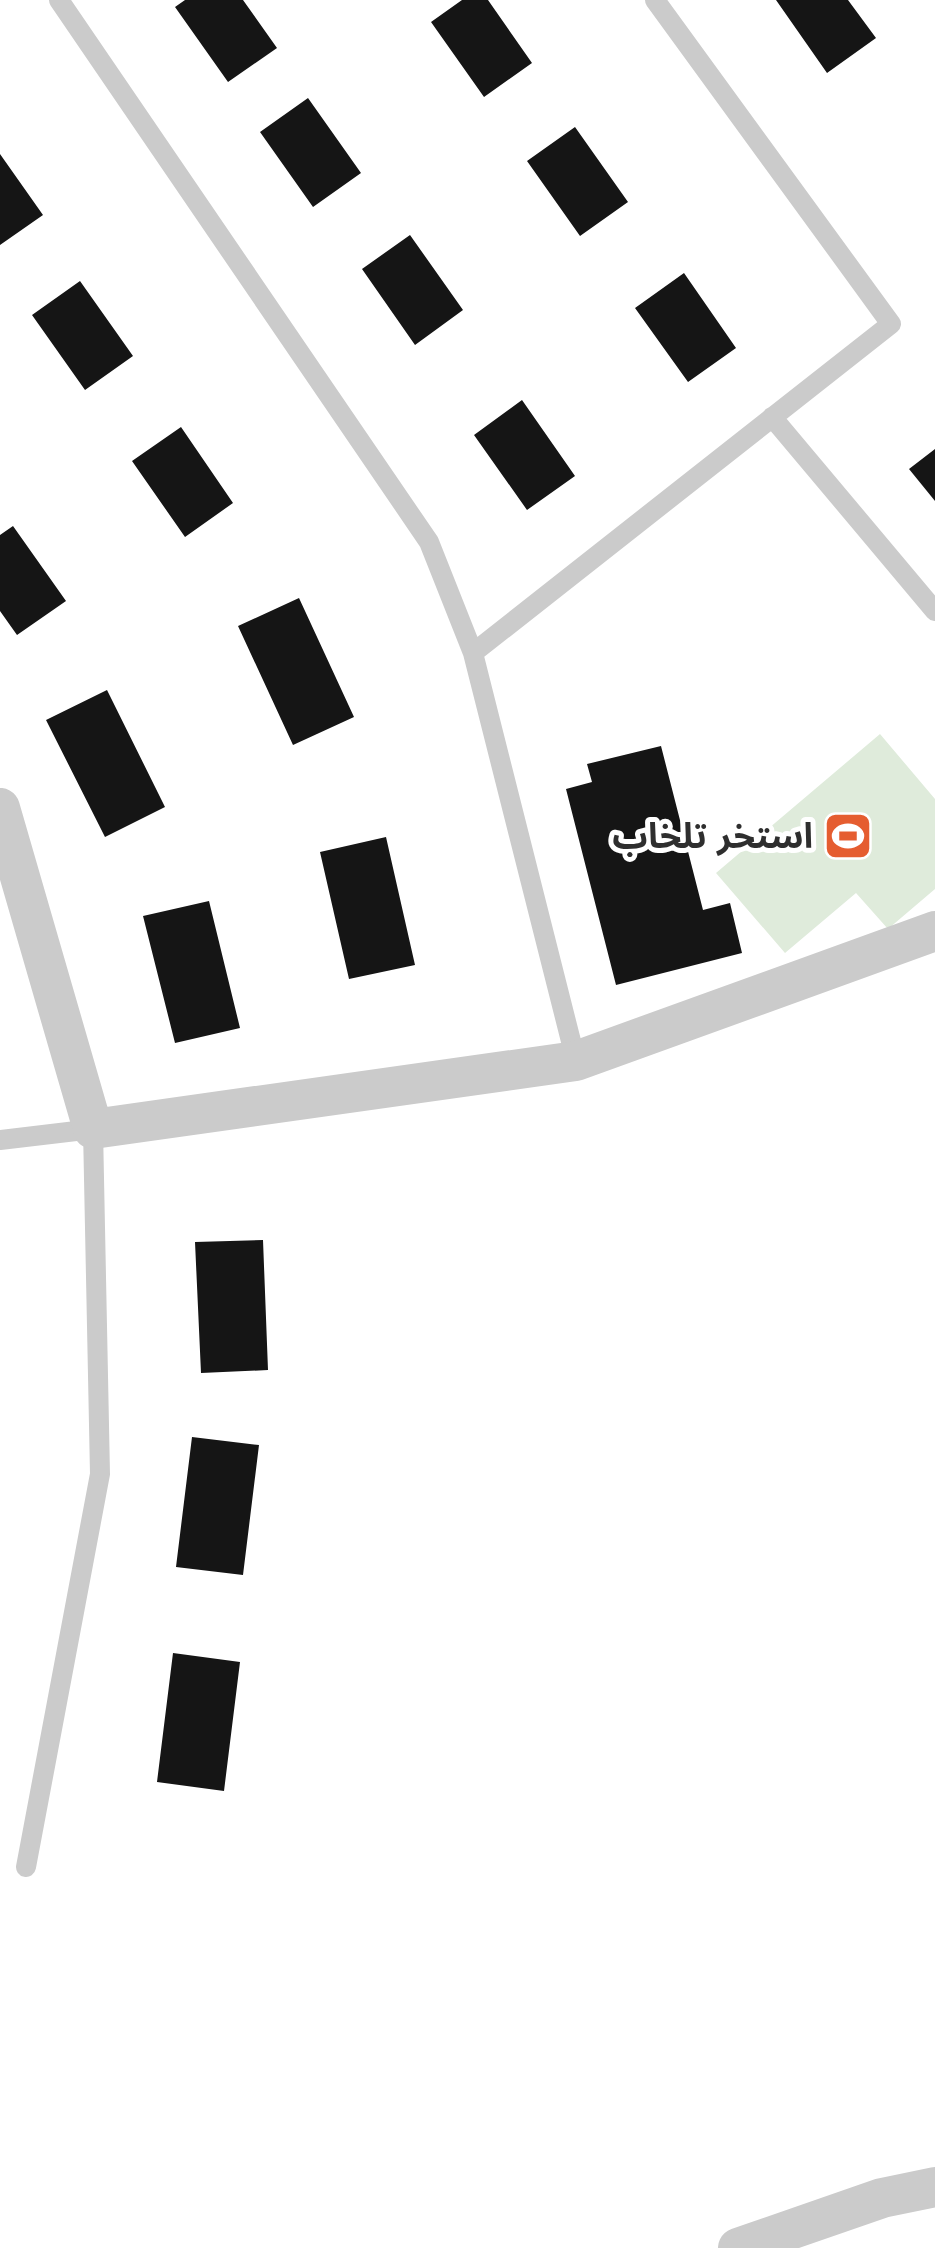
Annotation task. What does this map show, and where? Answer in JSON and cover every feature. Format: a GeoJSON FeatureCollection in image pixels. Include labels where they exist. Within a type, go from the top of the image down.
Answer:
{"type":"FeatureCollection","features":[{"type":"Feature","properties":{"kind":"street"},"geometry":{"type":"LineString","coordinates":[[0,808],[93,1129],[576,1061],[935,931]]}},
{"type":"Feature","properties":{"kind":"street"},"geometry":{"type":"LineString","coordinates":[[738,2248],[882,2198],[935,2187]]}},
{"type":"Feature","properties":{"kind":"lane"},"geometry":{"type":"LineString","coordinates":[[59,0],[429,542],[473,653],[576,1061]]}},
{"type":"Feature","properties":{"kind":"lane"},"geometry":{"type":"LineString","coordinates":[[473,653],[891,324],[655,0]]}},
{"type":"Feature","properties":{"kind":"lane"},"geometry":{"type":"LineString","coordinates":[[772,418],[935,612]]}},
{"type":"Feature","properties":{"kind":"lane"},"geometry":{"type":"LineString","coordinates":[[0,1140],[93,1129],[100,1474],[26,1867]]}},
{"type":"Feature","properties":{"kind":"green space","name":"استخر تلخاب"},"geometry":{"type":"Polygon","coordinates":[[[880,734],[935,799],[935,889],[888,929],[856,893],[785,953],[716,873],[880,734]]]}},
{"type":"Feature","properties":{"kind":"building"},"geometry":{"type":"Polygon","coordinates":[[[185,0],[243,0],[277,48],[228,82],[175,7],[185,0]]]}},
{"type":"Feature","properties":{"kind":"building"},"geometry":{"type":"Polygon","coordinates":[[[462,0],[488,0],[532,63],[484,97],[431,22],[462,0]]]}},
{"type":"Feature","properties":{"kind":"building"},"geometry":{"type":"Polygon","coordinates":[[[776,0],[848,0],[876,38],[827,73],[776,0]]]}},
{"type":"Feature","properties":{"kind":"building"},"geometry":{"type":"Polygon","coordinates":[[[308,98],[361,173],[313,207],[260,132],[308,98]]]}},
{"type":"Feature","properties":{"kind":"building"},"geometry":{"type":"Polygon","coordinates":[[[575,127],[628,202],[580,236],[527,161],[575,127]]]}},
{"type":"Feature","properties":{"kind":"building"},"geometry":{"type":"Polygon","coordinates":[[[0,154],[43,215],[0,245],[0,154]]]}},
{"type":"Feature","properties":{"kind":"building"},"geometry":{"type":"Polygon","coordinates":[[[410,235],[463,310],[415,345],[362,269],[410,235]]]}},
{"type":"Feature","properties":{"kind":"building"},"geometry":{"type":"Polygon","coordinates":[[[684,273],[736,348],[688,382],[635,308],[684,273]]]}},
{"type":"Feature","properties":{"kind":"building"},"geometry":{"type":"Polygon","coordinates":[[[80,281],[133,356],[85,390],[32,315],[80,281]]]}},
{"type":"Feature","properties":{"kind":"building"},"geometry":{"type":"Polygon","coordinates":[[[522,400],[575,476],[527,510],[474,435],[522,400]]]}},
{"type":"Feature","properties":{"kind":"building"},"geometry":{"type":"Polygon","coordinates":[[[181,427],[233,503],[185,537],[132,461],[181,427]]]}},
{"type":"Feature","properties":{"kind":"building"},"geometry":{"type":"Polygon","coordinates":[[[935,449],[935,501],[909,469],[935,449]]]}},
{"type":"Feature","properties":{"kind":"building"},"geometry":{"type":"Polygon","coordinates":[[[13,526],[66,601],[17,635],[0,611],[0,535],[13,526]]]}},
{"type":"Feature","properties":{"kind":"building"},"geometry":{"type":"Polygon","coordinates":[[[299,598],[354,717],[293,745],[238,626],[299,598]]]}},
{"type":"Feature","properties":{"kind":"building"},"geometry":{"type":"Polygon","coordinates":[[[107,690],[165,807],[105,837],[46,720],[107,690]]]}},
{"type":"Feature","properties":{"kind":"building"},"geometry":{"type":"Polygon","coordinates":[[[661,746],[703,910],[730,903],[742,953],[616,985],[566,789],[592,782],[587,764],[661,746]]]}},
{"type":"Feature","properties":{"kind":"building"},"geometry":{"type":"Polygon","coordinates":[[[386,837],[415,965],[349,979],[320,852],[386,837]]]}},
{"type":"Feature","properties":{"kind":"building"},"geometry":{"type":"Polygon","coordinates":[[[209,901],[240,1028],[175,1043],[143,916],[209,901]]]}},
{"type":"Feature","properties":{"kind":"building"},"geometry":{"type":"Polygon","coordinates":[[[263,1240],[268,1370],[201,1373],[195,1242],[263,1240]]]}},
{"type":"Feature","properties":{"kind":"building"},"geometry":{"type":"Polygon","coordinates":[[[192,1437],[259,1445],[243,1575],[176,1567],[192,1437]]]}},
{"type":"Feature","properties":{"kind":"building"},"geometry":{"type":"Polygon","coordinates":[[[173,1653],[240,1662],[224,1791],[157,1782],[173,1653]]]}},
{"type":"Feature","properties":{"kind":"place","name":"استخر تلخاب"},"geometry":{"type":"Point","coordinates":[848,836]}}]}
